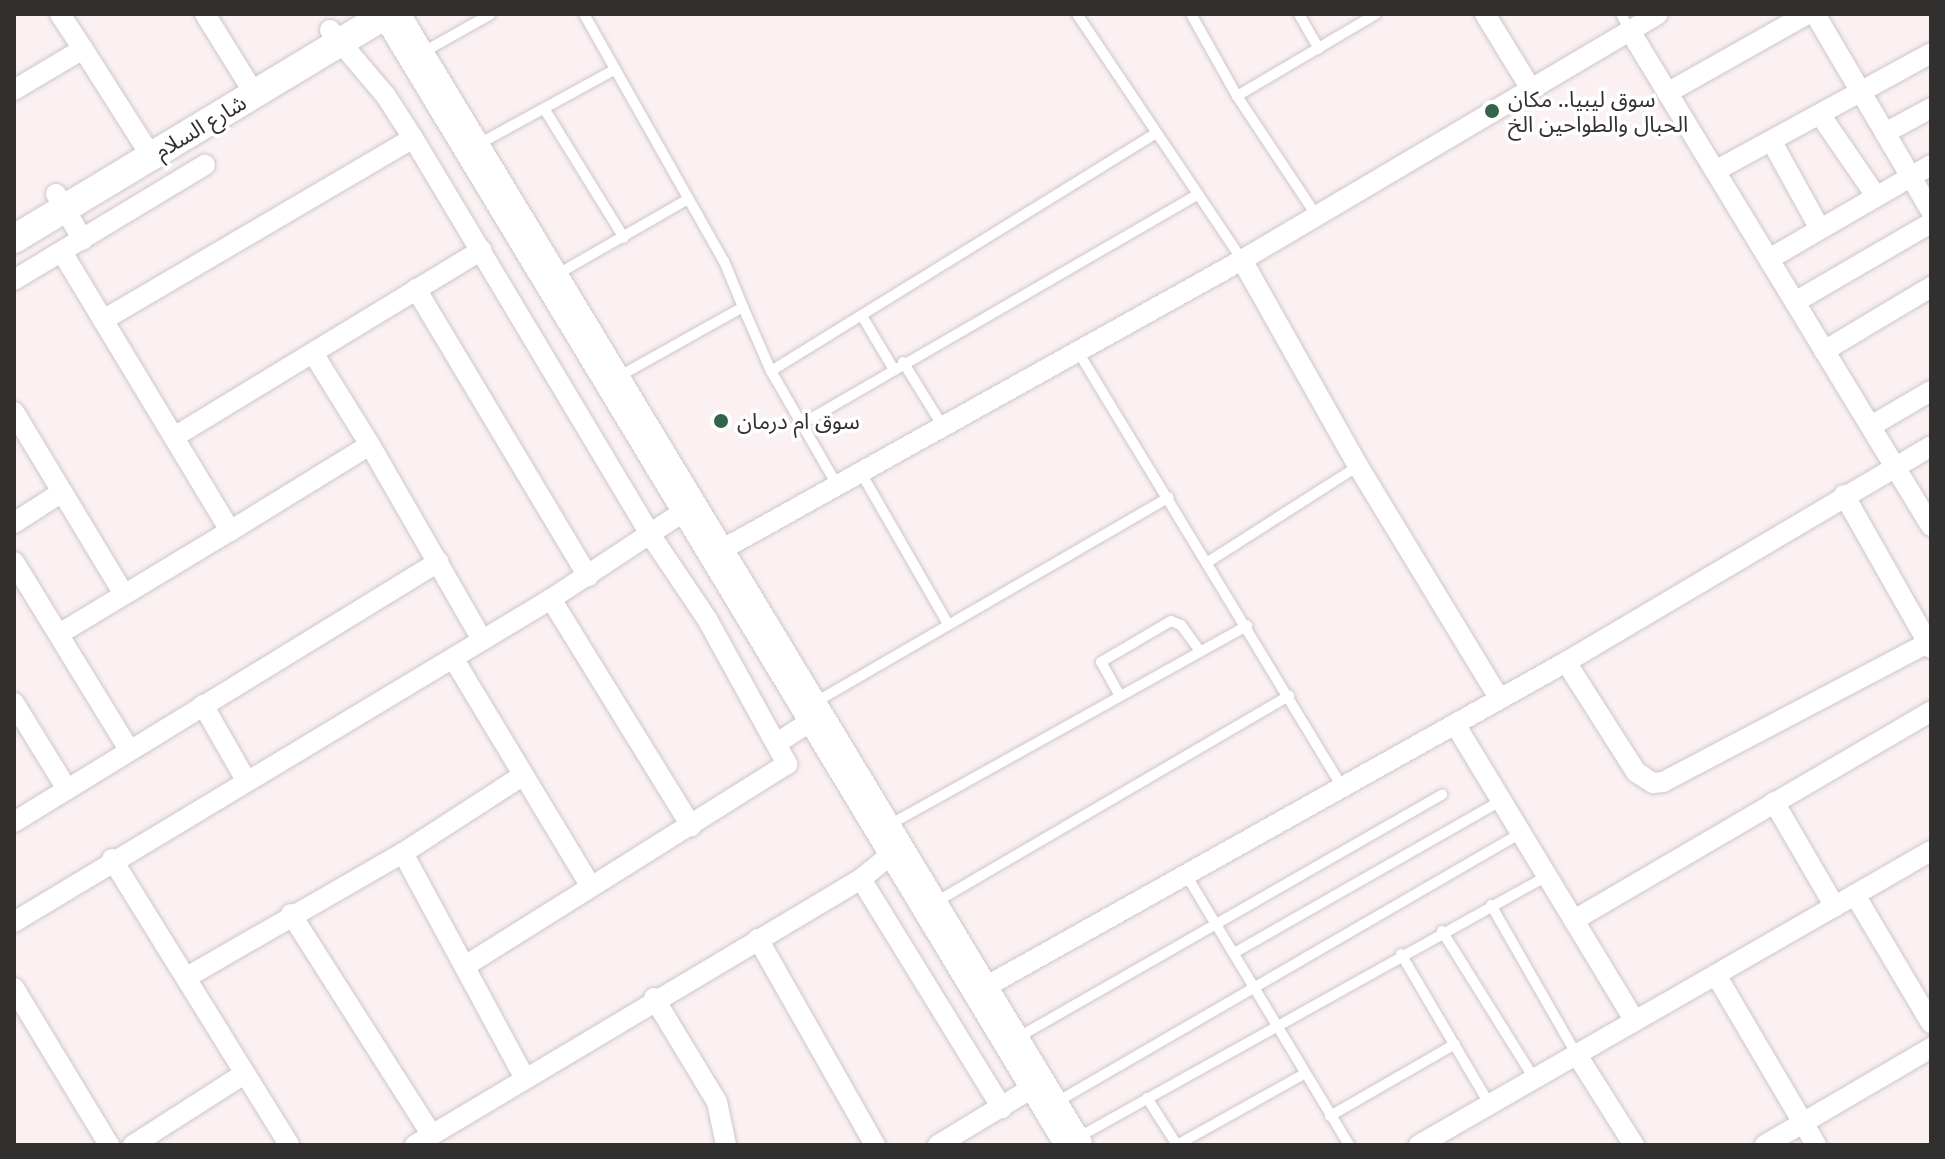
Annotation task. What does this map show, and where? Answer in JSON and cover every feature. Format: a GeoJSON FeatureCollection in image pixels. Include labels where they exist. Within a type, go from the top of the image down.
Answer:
{"type":"FeatureCollection","features":[{"type":"Feature","properties":{"kind":"highway"},"geometry":{"type":"LineString","coordinates":[[389,14],[608,382],[1072,1143]]}},
{"type":"Feature","properties":{"kind":"main road","name":"شارع السلام"},"geometry":{"type":"LineString","coordinates":[[334,37],[359,14]]}},
{"type":"Feature","properties":{"kind":"main road","name":"شارع السلام"},"geometry":{"type":"LineString","coordinates":[[14,239],[60,201],[249,86],[334,37],[389,14]]}},
{"type":"Feature","properties":{"kind":"main road","name":"شارع السلام"},"geometry":{"type":"LineString","coordinates":[[14,219],[60,201]]}},
{"type":"Feature","properties":{"kind":"street"},"geometry":{"type":"LineString","coordinates":[[60,14],[147,148]]}},
{"type":"Feature","properties":{"kind":"street"},"geometry":{"type":"LineString","coordinates":[[205,14],[249,86]]}},
{"type":"Feature","properties":{"kind":"street"},"geometry":{"type":"LineString","coordinates":[[1485,14],[1531,89]]}},
{"type":"Feature","properties":{"kind":"street"},"geometry":{"type":"LineString","coordinates":[[714,554],[1076,349],[1242,260],[1531,89],[1625,22],[1658,14]]}},
{"type":"Feature","properties":{"kind":"street"},"geometry":{"type":"LineString","coordinates":[[1667,93],[1807,14]]}},
{"type":"Feature","properties":{"kind":"street"},"geometry":{"type":"LineString","coordinates":[[1815,14],[1931,211]]}},
{"type":"Feature","properties":{"kind":"street"},"geometry":{"type":"LineString","coordinates":[[1625,22],[1931,526]]}},
{"type":"Feature","properties":{"kind":"street"},"geometry":{"type":"LineString","coordinates":[[334,37],[386,96],[413,138],[651,536],[707,619],[777,743],[786,768],[467,965]]}},
{"type":"Feature","properties":{"kind":"street"},"geometry":{"type":"LineString","coordinates":[[14,90],[83,49]]}},
{"type":"Feature","properties":{"kind":"street"},"geometry":{"type":"LineString","coordinates":[[1715,171],[1862,94],[1931,53]]}},
{"type":"Feature","properties":{"kind":"street"},"geometry":{"type":"LineString","coordinates":[[1885,133],[1931,108]]}},
{"type":"Feature","properties":{"kind":"street"},"geometry":{"type":"LineString","coordinates":[[1821,116],[1876,196]]}},
{"type":"Feature","properties":{"kind":"street"},"geometry":{"type":"LineString","coordinates":[[103,320],[413,138]]}},
{"type":"Feature","properties":{"kind":"street"},"geometry":{"type":"LineString","coordinates":[[1772,142],[1820,229]]}},
{"type":"Feature","properties":{"kind":"street"},"geometry":{"type":"LineString","coordinates":[[14,280],[205,165]]}},
{"type":"Feature","properties":{"kind":"street"},"geometry":{"type":"LineString","coordinates":[[1769,259],[1931,165]]}},
{"type":"Feature","properties":{"kind":"street"},"geometry":{"type":"LineString","coordinates":[[60,201],[83,240]]}},
{"type":"Feature","properties":{"kind":"street"},"geometry":{"type":"LineString","coordinates":[[1795,302],[1931,223]]}},
{"type":"Feature","properties":{"kind":"street"},"geometry":{"type":"LineString","coordinates":[[174,437],[482,250]]}},
{"type":"Feature","properties":{"kind":"street"},"geometry":{"type":"LineString","coordinates":[[62,252],[230,531]]}},
{"type":"Feature","properties":{"kind":"street"},"geometry":{"type":"LineString","coordinates":[[1242,260],[1358,466],[1499,698]]}},
{"type":"Feature","properties":{"kind":"street"},"geometry":{"type":"LineString","coordinates":[[416,289],[588,576]]}},
{"type":"Feature","properties":{"kind":"street"},"geometry":{"type":"LineString","coordinates":[[1824,351],[1930,291]]}},
{"type":"Feature","properties":{"kind":"street"},"geometry":{"type":"LineString","coordinates":[[313,353],[439,562],[482,640]]}},
{"type":"Feature","properties":{"kind":"street"},"geometry":{"type":"LineString","coordinates":[[1871,426],[1931,391]]}},
{"type":"Feature","properties":{"kind":"street"},"geometry":{"type":"LineString","coordinates":[[14,412],[124,594]]}},
{"type":"Feature","properties":{"kind":"street"},"geometry":{"type":"LineString","coordinates":[[59,634],[370,445]]}},
{"type":"Feature","properties":{"kind":"street"},"geometry":{"type":"LineString","coordinates":[[978,991],[1341,785],[1566,662],[1931,446]]}},
{"type":"Feature","properties":{"kind":"street"},"geometry":{"type":"LineString","coordinates":[[14,523],[62,492]]}},
{"type":"Feature","properties":{"kind":"street"},"geometry":{"type":"LineString","coordinates":[[1566,662],[1636,772],[1653,783],[1663,782],[1929,645],[1844,495]]}},
{"type":"Feature","properties":{"kind":"street"},"geometry":{"type":"LineString","coordinates":[[14,922],[112,859],[551,599],[651,536],[686,510]]}},
{"type":"Feature","properties":{"kind":"street"},"geometry":{"type":"LineString","coordinates":[[14,562],[129,750]]}},
{"type":"Feature","properties":{"kind":"street"},"geometry":{"type":"LineString","coordinates":[[14,822],[439,562]]}},
{"type":"Feature","properties":{"kind":"street"},"geometry":{"type":"LineString","coordinates":[[551,599],[691,826]]}},
{"type":"Feature","properties":{"kind":"street"},"geometry":{"type":"LineString","coordinates":[[453,658],[591,887]]}},
{"type":"Feature","properties":{"kind":"street"},"geometry":{"type":"LineString","coordinates":[[14,703],[67,789]]}},
{"type":"Feature","properties":{"kind":"street"},"geometry":{"type":"LineString","coordinates":[[203,705],[246,780]]}},
{"type":"Feature","properties":{"kind":"street"},"geometry":{"type":"LineString","coordinates":[[1574,920],[1931,711]]}},
{"type":"Feature","properties":{"kind":"street"},"geometry":{"type":"LineString","coordinates":[[777,743],[812,712]]}},
{"type":"Feature","properties":{"kind":"street"},"geometry":{"type":"LineString","coordinates":[[1455,724],[1635,1021]]}},
{"type":"Feature","properties":{"kind":"street"},"geometry":{"type":"LineString","coordinates":[[187,977],[291,914],[403,853],[522,776]]}},
{"type":"Feature","properties":{"kind":"street"},"geometry":{"type":"LineString","coordinates":[[1774,802],[1835,907]]}},
{"type":"Feature","properties":{"kind":"street"},"geometry":{"type":"LineString","coordinates":[[291,914],[424,1140],[654,998],[861,879],[887,841]]}},
{"type":"Feature","properties":{"kind":"street"},"geometry":{"type":"LineString","coordinates":[[1419,1145],[1931,851]]}},
{"type":"Feature","properties":{"kind":"street"},"geometry":{"type":"LineString","coordinates":[[403,853],[467,965],[524,1077]]}},
{"type":"Feature","properties":{"kind":"street"},"geometry":{"type":"LineString","coordinates":[[112,859],[289,1145]]}},
{"type":"Feature","properties":{"kind":"street"},"geometry":{"type":"LineString","coordinates":[[861,879],[1002,1108]]}},
{"type":"Feature","properties":{"kind":"street"},"geometry":{"type":"LineString","coordinates":[[1855,895],[1931,1023]]}},
{"type":"Feature","properties":{"kind":"street"},"geometry":{"type":"LineString","coordinates":[[758,939],[875,1145]]}},
{"type":"Feature","properties":{"kind":"street"},"geometry":{"type":"LineString","coordinates":[[1716,975],[1816,1145]]}},
{"type":"Feature","properties":{"kind":"street"},"geometry":{"type":"LineString","coordinates":[[14,988],[109,1145]]}},
{"type":"Feature","properties":{"kind":"street"},"geometry":{"type":"LineString","coordinates":[[654,998],[717,1102],[726,1145]]}},
{"type":"Feature","properties":{"kind":"street"},"geometry":{"type":"LineString","coordinates":[[1765,1145],[1931,1048]]}},
{"type":"Feature","properties":{"kind":"street"},"geometry":{"type":"LineString","coordinates":[[1577,1055],[1634,1145]]}},
{"type":"Feature","properties":{"kind":"street"},"geometry":{"type":"LineString","coordinates":[[133,1145],[244,1074]]}},
{"type":"Feature","properties":{"kind":"street"},"geometry":{"type":"LineString","coordinates":[[938,1145],[1002,1108],[1043,1095]]}},
{"type":"Feature","properties":{"kind":"lane"},"geometry":{"type":"LineString","coordinates":[[414,57],[479,17],[491,14]]}},
{"type":"Feature","properties":{"kind":"lane"},"geometry":{"type":"LineString","coordinates":[[1077,14],[1242,260]]}},
{"type":"Feature","properties":{"kind":"lane"},"geometry":{"type":"LineString","coordinates":[[1191,14],[1237,96],[1316,215]]}},
{"type":"Feature","properties":{"kind":"lane"},"geometry":{"type":"LineString","coordinates":[[1299,14],[1319,49]]}},
{"type":"Feature","properties":{"kind":"lane"},"geometry":{"type":"LineString","coordinates":[[1237,96],[1376,14]]}},
{"type":"Feature","properties":{"kind":"lane"},"geometry":{"type":"LineString","coordinates":[[588,16],[688,199],[743,307],[771,371],[837,485]]}},
{"type":"Feature","properties":{"kind":"lane"},"geometry":{"type":"LineString","coordinates":[[468,149],[616,69]]}},
{"type":"Feature","properties":{"kind":"lane"},"geometry":{"type":"LineString","coordinates":[[545,110],[624,238]]}},
{"type":"Feature","properties":{"kind":"lane"},"geometry":{"type":"LineString","coordinates":[[771,371],[1155,134]]}},
{"type":"Feature","properties":{"kind":"lane"},"geometry":{"type":"LineString","coordinates":[[800,425],[903,362],[1198,194]]}},
{"type":"Feature","properties":{"kind":"lane"},"geometry":{"type":"LineString","coordinates":[[548,280],[688,199]]}},
{"type":"Feature","properties":{"kind":"lane"},"geometry":{"type":"LineString","coordinates":[[608,382],[743,307]]}},
{"type":"Feature","properties":{"kind":"lane"},"geometry":{"type":"LineString","coordinates":[[862,316],[893,368]]}},
{"type":"Feature","properties":{"kind":"lane"},"geometry":{"type":"LineString","coordinates":[[1076,349],[1169,497],[1341,785]]}},
{"type":"Feature","properties":{"kind":"lane"},"geometry":{"type":"LineString","coordinates":[[903,362],[942,425]]}},
{"type":"Feature","properties":{"kind":"lane"},"geometry":{"type":"LineString","coordinates":[[1208,562],[1358,466]]}},
{"type":"Feature","properties":{"kind":"lane"},"geometry":{"type":"LineString","coordinates":[[860,471],[947,622]]}},
{"type":"Feature","properties":{"kind":"lane"},"geometry":{"type":"LineString","coordinates":[[812,712],[947,622],[1169,497]]}},
{"type":"Feature","properties":{"kind":"lane"},"geometry":{"type":"LineString","coordinates":[[1120,696],[1101,662],[1157,629],[1177,622],[1200,651]]}},
{"type":"Feature","properties":{"kind":"lane"},"geometry":{"type":"LineString","coordinates":[[887,841],[1120,696],[1247,626]]}},
{"type":"Feature","properties":{"kind":"lane"},"geometry":{"type":"LineString","coordinates":[[927,907],[1289,696]]}},
{"type":"Feature","properties":{"kind":"lane"},"geometry":{"type":"LineString","coordinates":[[1010,1042],[1215,922],[1442,795]]}},
{"type":"Feature","properties":{"kind":"lane"},"geometry":{"type":"LineString","coordinates":[[1234,953],[1501,801]]}},
{"type":"Feature","properties":{"kind":"lane"},"geometry":{"type":"LineString","coordinates":[[1043,1095],[1254,984],[1521,833]]}},
{"type":"Feature","properties":{"kind":"lane"},"geometry":{"type":"LineString","coordinates":[[1185,873],[1349,1145]]}},
{"type":"Feature","properties":{"kind":"lane"},"geometry":{"type":"LineString","coordinates":[[1072,1143],[1147,1098],[1279,1027],[1401,954],[1547,876]]}},
{"type":"Feature","properties":{"kind":"lane"},"geometry":{"type":"LineString","coordinates":[[1491,905],[1577,1055]]}},
{"type":"Feature","properties":{"kind":"lane"},"geometry":{"type":"LineString","coordinates":[[1442,931],[1535,1080]]}},
{"type":"Feature","properties":{"kind":"lane"},"geometry":{"type":"LineString","coordinates":[[1401,954],[1490,1105]]}},
{"type":"Feature","properties":{"kind":"lane"},"geometry":{"type":"LineString","coordinates":[[1330,1116],[1455,1044]]}},
{"type":"Feature","properties":{"kind":"lane"},"geometry":{"type":"LineString","coordinates":[[1147,1098],[1177,1145],[1304,1074]]}},
{"type":"Feature","properties":{"kind":"place","name":"سوق ليبيا.. مكان الحبال والطواحين الخ"},"geometry":{"type":"Point","coordinates":[1492,111]}},
{"type":"Feature","properties":{"kind":"place","name":"سوق ام درمان"},"geometry":{"type":"Point","coordinates":[721,421]}}]}
